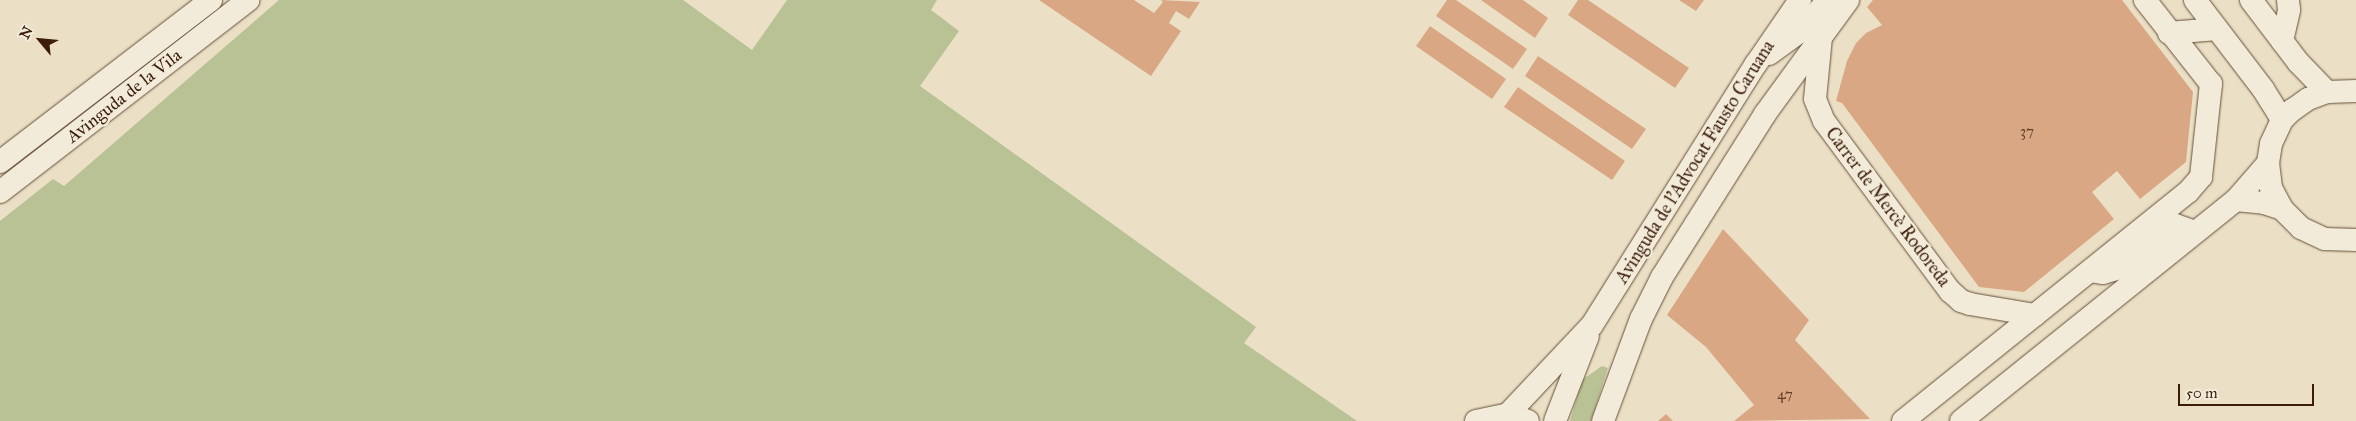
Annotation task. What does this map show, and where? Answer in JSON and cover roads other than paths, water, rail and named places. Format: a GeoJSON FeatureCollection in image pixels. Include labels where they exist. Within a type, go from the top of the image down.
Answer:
{"type":"FeatureCollection","features":[{"type":"Feature","properties":{"kind":"street","name":"Avinguda de la Vila"},"geometry":{"type":"LineString","coordinates":[[0,162],[210,0]]}},
{"type":"Feature","properties":{"kind":"street","name":"Avinguda de la Vila"},"geometry":{"type":"LineString","coordinates":[[0,192],[248,0]]}},
{"type":"Feature","properties":{"kind":"street","name":"Avinguda de l'Advocat Fausto Caruana"},"geometry":{"type":"LineString","coordinates":[[1518,418],[1592,325],[1756,64],[1800,0]]}},
{"type":"Feature","properties":{"kind":"street"},"geometry":{"type":"LineString","coordinates":[[1756,64],[1800,32],[1828,0]]}},
{"type":"Feature","properties":{"kind":"street","name":"Avinguda de l'Advocat Fausto Caruana"},"geometry":{"type":"LineString","coordinates":[[1603,421],[1641,319],[1662,277],[1765,114],[1848,0]]}},
{"type":"Feature","properties":{"kind":"street"},"geometry":{"type":"LineString","coordinates":[[1903,421],[2188,192],[2201,177],[2211,84],[2169,33],[2145,0]]}},
{"type":"Feature","properties":{"kind":"street"},"geometry":{"type":"LineString","coordinates":[[2195,0],[2263,89],[2282,120]]}},
{"type":"Feature","properties":{"kind":"street"},"geometry":{"type":"LineString","coordinates":[[2251,0],[2282,41],[2327,92]]}},
{"type":"Feature","properties":{"kind":"street"},"geometry":{"type":"LineString","coordinates":[[2282,41],[2289,10],[2288,0]]}},
{"type":"Feature","properties":{"kind":"street"},"geometry":{"type":"LineString","coordinates":[[2169,33],[2218,29]]}},
{"type":"Feature","properties":{"kind":"street","name":"Carrer de Mercè Rodoreda"},"geometry":{"type":"LineString","coordinates":[[1822,34],[1814,100],[1824,121],[1914,244],[1961,301],[2036,315]]}},
{"type":"Feature","properties":{"kind":"street"},"geometry":{"type":"LineString","coordinates":[[2355,242],[2317,236],[2301,228],[2282,209],[2272,188],[2268,163],[2271,144],[2282,120],[2308,99],[2327,92],[2356,91]]}},
{"type":"Feature","properties":{"kind":"street"},"geometry":{"type":"LineString","coordinates":[[1961,421],[2236,200],[2268,163]]}},
{"type":"Feature","properties":{"kind":"street"},"geometry":{"type":"LineString","coordinates":[[2236,200],[2264,203],[2282,209]]}},
{"type":"Feature","properties":{"kind":"street"},"geometry":{"type":"LineString","coordinates":[[2090,271],[2103,273],[2120,268],[2175,225],[2195,232]]}},
{"type":"Feature","properties":{"kind":"street","name":"Avinguda de l'Advocat Fausto Caruana"},"geometry":{"type":"LineString","coordinates":[[1555,421],[1592,325]]}},
{"type":"Feature","properties":{"kind":"street"},"geometry":{"type":"LineString","coordinates":[[1476,421],[1518,418]]}}]}
